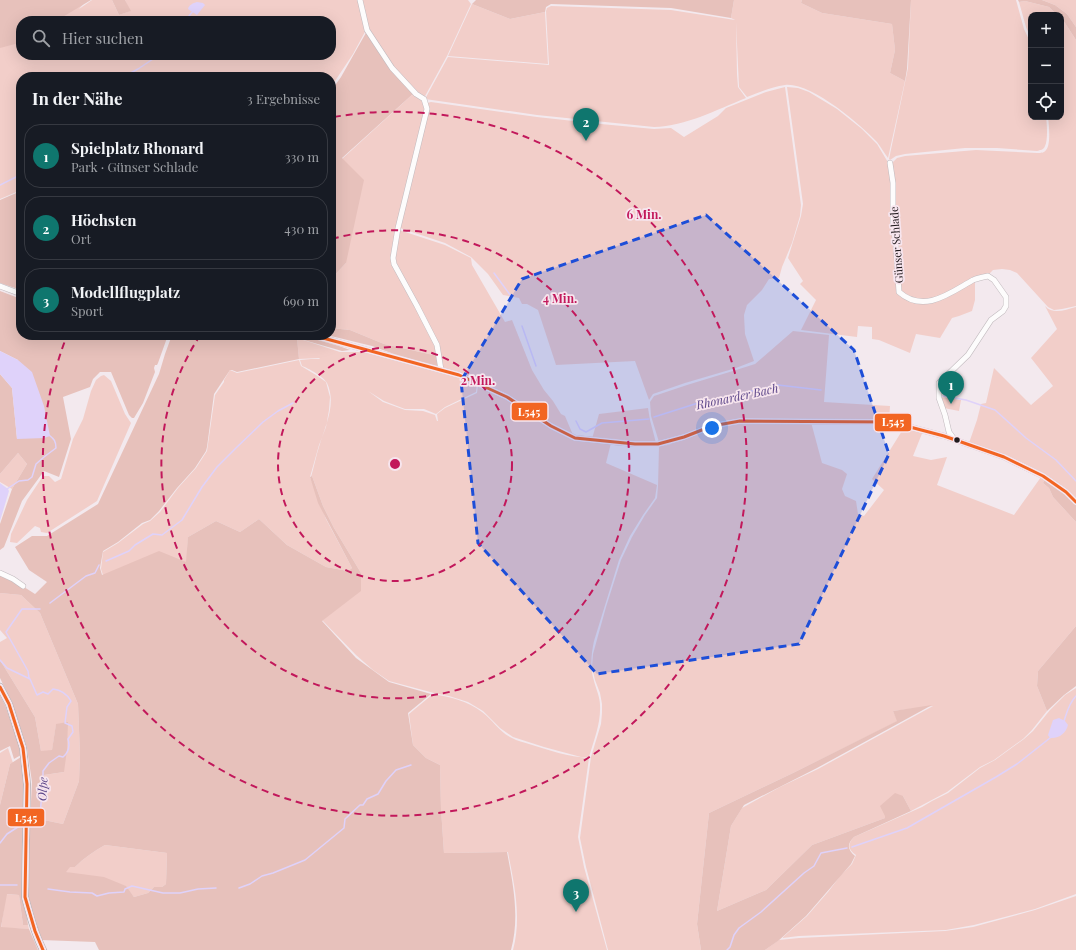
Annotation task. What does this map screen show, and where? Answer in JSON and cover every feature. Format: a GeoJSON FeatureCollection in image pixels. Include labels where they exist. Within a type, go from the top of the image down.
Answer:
{"type":"FeatureCollection","features":[{"type":"Feature","properties":{"kind":"main road"},"geometry":{"type":"LineString","coordinates":[[0,687],[9,704],[23,748],[27,784],[25,897],[36,935],[43,950]]}},
{"type":"Feature","properties":{"kind":"street"},"geometry":{"type":"LineString","coordinates":[[360,0],[367,30],[392,68],[416,94],[424,99],[427,109],[398,228],[393,258],[394,264],[437,345],[441,370]]}},
{"type":"Feature","properties":{"kind":"street","name":"Günser Schlade"},"geometry":{"type":"LineString","coordinates":[[890,163],[893,183],[893,223],[900,292],[912,300],[930,302],[949,295],[975,279],[988,276],[994,280],[1006,297],[1006,306],[1003,311],[991,320],[968,355],[939,383],[939,398],[948,432],[954,440]]}},
{"type":"Feature","properties":{"kind":"street"},"geometry":{"type":"LineString","coordinates":[[0,286],[16,292]]}},
{"type":"Feature","properties":{"kind":"street"},"geometry":{"type":"LineString","coordinates":[[330,340],[459,375],[507,397],[551,426],[575,438],[621,443],[658,444],[684,437],[712,426],[740,420],[891,422],[954,440],[1004,457],[1043,476],[1066,492],[1076,502]]}},
{"type":"Feature","properties":{"kind":"street"},"geometry":{"type":"LineString","coordinates":[[0,573],[23,586]]}},
{"type":"Feature","properties":{"kind":"highlighted area"},"geometry":{"type":"Polygon","coordinates":[[[706,215],[854,350],[889,454],[799,644],[597,674],[478,543],[461,381],[522,279],[706,215]]]}},
{"type":"Feature","properties":{"kind":"shaded area"},"geometry":{"type":"Polygon","coordinates":[[[0,0],[87,0],[79,9],[92,0],[112,0],[119,15],[130,11],[125,0],[359,0],[366,30],[353,54],[336,80],[336,72],[16,72],[16,192],[0,199],[0,0]]]}},
{"type":"Feature","properties":{"kind":"shaded area"},"geometry":{"type":"Polygon","coordinates":[[[0,0],[91,0],[64,16],[16,16],[16,44],[0,48],[0,0]]]}},
{"type":"Feature","properties":{"kind":"shaded area"},"geometry":{"type":"Polygon","coordinates":[[[112,0],[125,0],[131,11],[119,15],[112,0]]]}},
{"type":"Feature","properties":{"kind":"shaded area"},"geometry":{"type":"Polygon","coordinates":[[[361,0],[468,0],[471,4],[447,56],[424,98],[393,68],[368,29],[361,0]]]}},
{"type":"Feature","properties":{"kind":"shaded area"},"geometry":{"type":"Polygon","coordinates":[[[476,0],[734,0],[731,18],[671,8],[551,4],[546,7],[545,12],[510,19],[472,4],[476,0]]]}},
{"type":"Feature","properties":{"kind":"shaded area"},"geometry":{"type":"Polygon","coordinates":[[[734,0],[802,0],[801,3],[822,13],[892,24],[895,50],[890,73],[905,81],[888,158],[877,142],[859,125],[821,97],[808,90],[796,86],[785,85],[770,88],[747,97],[739,87],[736,22],[738,87],[746,98],[701,117],[678,124],[654,127],[537,115],[425,99],[448,57],[549,65],[546,11],[547,8],[551,6],[671,10],[735,20],[731,18],[734,0]]]}},
{"type":"Feature","properties":{"kind":"shaded area"},"geometry":{"type":"Polygon","coordinates":[[[802,0],[911,0],[905,81],[890,73],[895,50],[892,24],[822,13],[801,3],[802,0]]]}},
{"type":"Feature","properties":{"kind":"shaded area"},"geometry":{"type":"Polygon","coordinates":[[[911,0],[1016,0],[1024,29],[1028,38],[1028,120],[1046,120],[1047,136],[1044,148],[1037,151],[997,148],[965,148],[905,154],[896,156],[890,160],[908,68],[911,0]]]}},
{"type":"Feature","properties":{"kind":"shaded area"},"geometry":{"type":"Polygon","coordinates":[[[1018,0],[1042,0],[1055,5],[1067,14],[1076,27],[1076,40],[1064,22],[1064,12],[1054,12],[1049,7],[1025,1],[1019,2],[1018,0]]]}},
{"type":"Feature","properties":{"kind":"shaded area"},"geometry":{"type":"Polygon","coordinates":[[[1042,0],[1076,0],[1076,27],[1067,14],[1055,5],[1042,0]]]}},
{"type":"Feature","properties":{"kind":"shaded area"},"geometry":{"type":"Polygon","coordinates":[[[1025,1],[1049,7],[1054,12],[1028,12],[1028,32],[1019,2],[1025,1]]]}},
{"type":"Feature","properties":{"kind":"shaded area"},"geometry":{"type":"Polygon","coordinates":[[[197,2],[205,5],[197,15],[188,9],[191,4],[197,2]]]}},
{"type":"Feature","properties":{"kind":"shaded area"},"geometry":{"type":"Polygon","coordinates":[[[472,4],[510,19],[545,12],[548,64],[448,56],[472,4]]]}},
{"type":"Feature","properties":{"kind":"shaded area"},"geometry":{"type":"Polygon","coordinates":[[[1064,22],[1076,40],[1076,306],[1054,310],[1048,307],[1017,273],[1002,269],[993,270],[988,275],[930,301],[912,300],[900,291],[891,164],[897,158],[905,156],[976,150],[1042,153],[1049,144],[1048,120],[1064,120],[1064,22]]]}},
{"type":"Feature","properties":{"kind":"shaded area"},"geometry":{"type":"Polygon","coordinates":[[[367,31],[414,93],[342,158],[364,180],[346,263],[336,274],[336,84],[367,31]]]}},
{"type":"Feature","properties":{"kind":"shaded area"},"geometry":{"type":"Polygon","coordinates":[[[785,87],[801,205],[800,216],[779,278],[769,279],[762,290],[747,305],[744,315],[745,334],[754,361],[653,394],[649,400],[635,361],[556,365],[538,310],[527,304],[522,304],[519,298],[503,295],[488,274],[471,257],[445,243],[400,228],[427,103],[431,102],[537,117],[601,124],[654,129],[671,128],[684,137],[718,116],[726,108],[766,92],[785,87]]]}},
{"type":"Feature","properties":{"kind":"shaded area"},"geometry":{"type":"Polygon","coordinates":[[[787,87],[798,88],[809,92],[837,109],[862,129],[877,144],[889,164],[892,183],[897,283],[905,298],[930,302],[975,280],[975,300],[972,311],[952,318],[940,338],[916,334],[910,353],[879,340],[872,339],[872,327],[858,326],[857,337],[801,330],[816,300],[800,284],[803,281],[788,258],[801,216],[803,204],[787,87]]]}},
{"type":"Feature","properties":{"kind":"shaded area"},"geometry":{"type":"Polygon","coordinates":[[[414,93],[423,100],[426,109],[392,258],[436,345],[438,356],[384,344],[350,330],[336,329],[336,274],[346,263],[342,159],[414,93]]]}},
{"type":"Feature","properties":{"kind":"shaded area"},"geometry":{"type":"Polygon","coordinates":[[[16,193],[16,288],[0,283],[0,200],[16,193]]]}},
{"type":"Feature","properties":{"kind":"shaded area"},"geometry":{"type":"Polygon","coordinates":[[[399,230],[445,245],[471,258],[472,265],[505,322],[512,320],[532,370],[561,414],[565,416],[573,435],[551,425],[507,395],[442,369],[439,346],[395,264],[394,258],[399,230]]]}},
{"type":"Feature","properties":{"kind":"shaded area"},"geometry":{"type":"Polygon","coordinates":[[[0,291],[16,297],[16,340],[166,340],[158,363],[155,365],[155,372],[143,403],[134,418],[129,415],[111,372],[100,372],[93,379],[90,387],[63,397],[71,439],[59,477],[44,471],[22,501],[4,547],[0,550],[0,524],[12,489],[27,464],[18,453],[0,474],[0,374],[12,388],[17,439],[18,360],[0,351],[0,291]]]}},
{"type":"Feature","properties":{"kind":"shaded area"},"geometry":{"type":"Polygon","coordinates":[[[1045,306],[1048,309],[1055,311],[1076,307],[1076,500],[1044,475],[969,443],[981,404],[986,403],[994,368],[1031,405],[1053,386],[1031,358],[1057,329],[1045,306]]]}},
{"type":"Feature","properties":{"kind":"shaded area"},"geometry":{"type":"Polygon","coordinates":[[[336,329],[350,330],[384,344],[438,356],[439,367],[394,354],[372,346],[336,337],[336,329]]]}},
{"type":"Feature","properties":{"kind":"shaded area"},"geometry":{"type":"Polygon","coordinates":[[[793,331],[829,335],[824,402],[890,406],[889,420],[741,419],[659,442],[651,416],[650,402],[654,396],[755,364],[793,331]]]}},
{"type":"Feature","properties":{"kind":"shaded area"},"geometry":{"type":"Polygon","coordinates":[[[170,340],[297,340],[299,359],[237,372],[230,370],[214,394],[206,451],[195,468],[150,520],[142,523],[118,542],[103,551],[100,568],[102,575],[159,551],[186,562],[188,537],[216,521],[240,532],[259,519],[287,545],[326,567],[348,571],[352,568],[318,503],[310,477],[312,476],[323,506],[334,528],[361,573],[361,591],[322,621],[356,658],[389,682],[431,694],[408,713],[413,745],[426,758],[440,765],[444,853],[507,852],[515,901],[514,938],[511,950],[99,950],[95,942],[41,940],[28,895],[32,782],[27,748],[12,703],[0,678],[0,660],[35,717],[41,751],[52,750],[56,724],[68,722],[67,750],[64,772],[44,775],[39,819],[63,824],[79,781],[80,755],[78,704],[40,613],[21,595],[0,593],[0,574],[13,580],[35,594],[47,582],[29,570],[15,547],[32,536],[47,536],[98,504],[159,374],[170,340]],[[105,845],[89,855],[75,867],[70,867],[66,872],[104,877],[126,886],[134,897],[148,893],[154,887],[162,887],[166,884],[167,853],[105,845]]]}},
{"type":"Feature","properties":{"kind":"shaded area"},"geometry":{"type":"Polygon","coordinates":[[[297,340],[303,340],[340,352],[368,352],[458,376],[477,384],[476,392],[445,407],[436,414],[424,409],[405,409],[384,401],[368,391],[383,402],[405,410],[423,411],[435,415],[438,421],[437,414],[445,408],[477,393],[478,385],[505,398],[575,439],[611,443],[606,463],[657,485],[655,498],[630,536],[619,560],[594,641],[591,666],[599,699],[600,712],[597,731],[589,757],[581,757],[513,737],[500,728],[483,711],[468,702],[389,681],[373,670],[356,655],[322,620],[360,591],[361,573],[334,528],[323,506],[312,476],[311,477],[327,423],[331,399],[327,383],[316,373],[302,366],[300,360],[320,358],[299,359],[297,340]]]}},
{"type":"Feature","properties":{"kind":"shaded area"},"geometry":{"type":"Polygon","coordinates":[[[304,340],[318,340],[350,350],[342,351],[304,340]]]}},
{"type":"Feature","properties":{"kind":"shaded area"},"geometry":{"type":"Polygon","coordinates":[[[0,351],[18,360],[32,372],[44,406],[50,436],[44,438],[17,439],[12,388],[0,374],[0,351]]]}},
{"type":"Feature","properties":{"kind":"shaded area"},"geometry":{"type":"Polygon","coordinates":[[[299,360],[301,366],[326,382],[330,397],[326,427],[310,477],[326,519],[352,568],[348,571],[326,567],[287,545],[259,519],[240,532],[216,521],[188,537],[187,563],[103,575],[101,569],[103,552],[118,543],[143,524],[150,521],[160,512],[178,488],[196,468],[207,451],[215,395],[230,370],[237,373],[299,360]]]}},
{"type":"Feature","properties":{"kind":"shaded area"},"geometry":{"type":"Polygon","coordinates":[[[104,375],[111,381],[125,414],[131,423],[97,501],[47,533],[41,532],[40,528],[35,526],[17,543],[10,542],[11,534],[27,500],[43,476],[49,476],[55,482],[61,479],[73,439],[83,419],[91,391],[96,380],[104,375]]]}},
{"type":"Feature","properties":{"kind":"shaded area"},"geometry":{"type":"Polygon","coordinates":[[[941,397],[961,400],[959,411],[944,408],[941,397]]]}},
{"type":"Feature","properties":{"kind":"shaded area"},"geometry":{"type":"Polygon","coordinates":[[[648,408],[656,443],[592,439],[599,414],[648,408]]]}},
{"type":"Feature","properties":{"kind":"shaded area"},"geometry":{"type":"Polygon","coordinates":[[[811,422],[822,463],[842,470],[847,474],[842,489],[845,496],[856,501],[858,514],[864,516],[884,490],[872,479],[905,426],[923,431],[913,456],[931,460],[947,457],[937,485],[1014,515],[1041,477],[1045,479],[1043,483],[1049,488],[1053,497],[1076,522],[1076,626],[1038,671],[1037,686],[1047,711],[1023,739],[994,760],[980,767],[947,792],[911,811],[903,796],[885,816],[885,818],[812,845],[766,890],[717,911],[731,826],[742,808],[780,787],[818,769],[933,706],[893,711],[898,721],[709,813],[697,924],[701,950],[608,950],[586,867],[580,838],[591,757],[601,724],[602,713],[600,693],[592,667],[593,654],[621,560],[632,537],[657,498],[659,446],[668,445],[712,428],[741,423],[811,422]]]}},
{"type":"Feature","properties":{"kind":"shaded area"},"geometry":{"type":"Polygon","coordinates":[[[18,453],[27,464],[12,489],[0,482],[0,474],[18,453]]]}},
{"type":"Feature","properties":{"kind":"shaded area"},"geometry":{"type":"Polygon","coordinates":[[[1045,479],[1066,493],[1076,503],[1076,522],[1053,497],[1049,488],[1043,483],[1045,479]]]}},
{"type":"Feature","properties":{"kind":"shaded area"},"geometry":{"type":"Polygon","coordinates":[[[0,483],[9,491],[0,521],[0,483]]]}},
{"type":"Feature","properties":{"kind":"shaded area"},"geometry":{"type":"Polygon","coordinates":[[[0,593],[21,595],[40,613],[78,704],[80,755],[79,781],[63,824],[39,819],[44,775],[64,772],[56,725],[52,751],[41,751],[35,717],[0,660],[0,642],[7,638],[0,630],[0,593]]]}},
{"type":"Feature","properties":{"kind":"shaded area"},"geometry":{"type":"Polygon","coordinates":[[[1076,626],[1076,686],[1047,711],[1037,686],[1038,671],[1076,626]]]}},
{"type":"Feature","properties":{"kind":"shaded area"},"geometry":{"type":"Polygon","coordinates":[[[1076,688],[1076,894],[1035,909],[974,925],[946,930],[782,938],[807,916],[852,864],[856,855],[851,851],[849,845],[854,837],[922,807],[948,793],[980,768],[995,760],[1024,739],[1065,695],[1076,688]]]}},
{"type":"Feature","properties":{"kind":"shaded area"},"geometry":{"type":"Polygon","coordinates":[[[433,694],[465,702],[477,708],[503,733],[516,740],[559,753],[589,758],[578,837],[584,867],[607,950],[513,950],[516,938],[517,913],[515,888],[508,852],[444,853],[440,765],[426,758],[413,745],[409,714],[433,694]]]}},
{"type":"Feature","properties":{"kind":"shaded area"},"geometry":{"type":"Polygon","coordinates":[[[0,695],[20,748],[21,755],[14,759],[10,746],[0,751],[0,695]]]}},
{"type":"Feature","properties":{"kind":"shaded area"},"geometry":{"type":"Polygon","coordinates":[[[932,705],[817,768],[744,805],[731,826],[717,911],[766,890],[812,845],[885,818],[880,806],[895,793],[903,796],[911,811],[854,837],[849,844],[850,851],[855,856],[851,864],[806,916],[778,941],[765,950],[701,950],[697,924],[709,813],[897,721],[893,711],[932,705]]]}},
{"type":"Feature","properties":{"kind":"shaded area"},"geometry":{"type":"Polygon","coordinates":[[[1059,718],[1065,721],[1068,725],[1067,728],[1064,733],[1059,736],[1050,738],[1048,735],[1053,720],[1059,718]]]}},
{"type":"Feature","properties":{"kind":"shaded area"},"geometry":{"type":"Polygon","coordinates":[[[8,748],[13,763],[10,764],[0,805],[0,753],[8,748]]]}},
{"type":"Feature","properties":{"kind":"shaded area"},"geometry":{"type":"Polygon","coordinates":[[[21,757],[25,784],[23,893],[28,925],[23,925],[19,895],[7,894],[1,927],[29,929],[38,950],[0,950],[0,805],[10,764],[21,757]]]}},
{"type":"Feature","properties":{"kind":"shaded area"},"geometry":{"type":"Polygon","coordinates":[[[105,845],[167,853],[166,884],[162,887],[154,887],[148,893],[134,897],[125,886],[65,872],[70,866],[75,867],[89,855],[105,845]]]}},
{"type":"Feature","properties":{"kind":"shaded area"},"geometry":{"type":"Polygon","coordinates":[[[6,894],[19,895],[23,925],[28,925],[29,929],[1,928],[6,894]]]}},
{"type":"Feature","properties":{"kind":"shaded area"},"geometry":{"type":"Polygon","coordinates":[[[1076,896],[1076,950],[765,950],[779,940],[945,931],[973,927],[1035,910],[1076,896]]]}},
{"type":"Feature","properties":{"kind":"waterway"},"geometry":{"type":"LineString","coordinates":[[189,16],[193,11]]}},
{"type":"Feature","properties":{"kind":"waterway"},"geometry":{"type":"LineString","coordinates":[[132,72],[152,60]]}},
{"type":"Feature","properties":{"kind":"waterway"},"geometry":{"type":"LineString","coordinates":[[0,185],[16,177]]}},
{"type":"Feature","properties":{"kind":"waterway","name":"Rhonarder Bach"},"geometry":{"type":"LineString","coordinates":[[494,273],[511,296]]}},
{"type":"Feature","properties":{"kind":"waterway","name":"Rhonarder Bach"},"geometry":{"type":"LineString","coordinates":[[522,326],[536,366]]}},
{"type":"Feature","properties":{"kind":"waterway","name":"Rhonarder Bach"},"geometry":{"type":"LineString","coordinates":[[654,417],[695,404],[778,385],[821,390]]}},
{"type":"Feature","properties":{"kind":"waterway","name":"Rhonarder Bach"},"geometry":{"type":"LineString","coordinates":[[943,396],[966,400],[995,410],[1026,438],[1056,460],[1076,481]]}},
{"type":"Feature","properties":{"kind":"waterway"},"geometry":{"type":"LineString","coordinates":[[106,561],[129,551],[135,545],[153,534],[162,535],[182,520],[202,487],[217,467],[263,422],[278,411],[293,403]]}},
{"type":"Feature","properties":{"kind":"waterway","name":"Rhonarder Bach"},"geometry":{"type":"LineString","coordinates":[[576,421],[580,429],[586,432],[602,423],[649,419]]}},
{"type":"Feature","properties":{"kind":"waterway"},"geometry":{"type":"LineString","coordinates":[[7,489],[19,481],[28,480],[32,477],[36,464],[56,448],[54,440],[49,435]]}},
{"type":"Feature","properties":{"kind":"waterway"},"geometry":{"type":"LineString","coordinates":[[50,603],[86,576],[95,573],[99,565]]}},
{"type":"Feature","properties":{"kind":"waterway"},"geometry":{"type":"LineString","coordinates":[[29,678],[28,671],[6,632],[22,609],[40,609]]}},
{"type":"Feature","properties":{"kind":"waterway","name":"Olpe"},"geometry":{"type":"LineString","coordinates":[[0,660],[7,668],[30,679],[37,695],[43,692],[48,694],[53,689],[59,690],[68,696],[71,701],[67,707],[65,723],[72,726],[73,732],[68,739],[69,744],[67,753],[63,757],[59,756],[49,763],[43,771],[40,814],[33,819]]}},
{"type":"Feature","properties":{"kind":"waterway"},"geometry":{"type":"LineString","coordinates":[[1064,721],[1067,711],[1076,696]]}},
{"type":"Feature","properties":{"kind":"waterway"},"geometry":{"type":"LineString","coordinates":[[852,847],[907,828],[1017,764],[1050,738]]}},
{"type":"Feature","properties":{"kind":"waterway"},"geometry":{"type":"LineString","coordinates":[[239,888],[250,884],[262,876],[305,860],[344,828],[345,819],[360,805],[363,805],[367,799],[378,794],[386,781],[396,770],[411,765]]}},
{"type":"Feature","properties":{"kind":"waterway","name":"Olpe"},"geometry":{"type":"LineString","coordinates":[[0,843],[7,834],[21,825]]}},
{"type":"Feature","properties":{"kind":"waterway"},"geometry":{"type":"LineString","coordinates":[[727,950],[739,928],[761,912],[804,873],[814,866],[821,853],[847,848]]}},
{"type":"Feature","properties":{"kind":"waterway"},"geometry":{"type":"LineString","coordinates":[[0,885],[17,885]]}},
{"type":"Feature","properties":{"kind":"waterway"},"geometry":{"type":"LineString","coordinates":[[48,889],[92,893],[97,896],[109,893],[124,892],[125,889],[132,886],[163,893],[180,893],[198,889],[216,888]]}},
{"type":"Feature","properties":{"kind":"transit line","name":"L545"},"geometry":{"type":"LineString","coordinates":[[330,340],[459,375],[507,397],[551,426],[575,438],[635,444],[658,444],[684,437],[712,426],[740,421],[891,422],[944,436],[1004,457],[1043,476],[1066,492],[1076,502]]}},
{"type":"Feature","properties":{"kind":"transit line","name":"L545"},"geometry":{"type":"LineString","coordinates":[[0,687],[9,704],[23,748],[27,784],[25,897],[35,931],[43,950]]}},
{"type":"Feature","properties":{"kind":"place","name":"Höchsten"},"geometry":{"type":"Point","coordinates":[586,141]}},
{"type":"Feature","properties":{"kind":"place","name":"Spielplatz Rhonard"},"geometry":{"type":"Point","coordinates":[951,404]}},
{"type":"Feature","properties":{"kind":"place","name":"Modellflugplatz"},"geometry":{"type":"Point","coordinates":[576,912]}}]}
